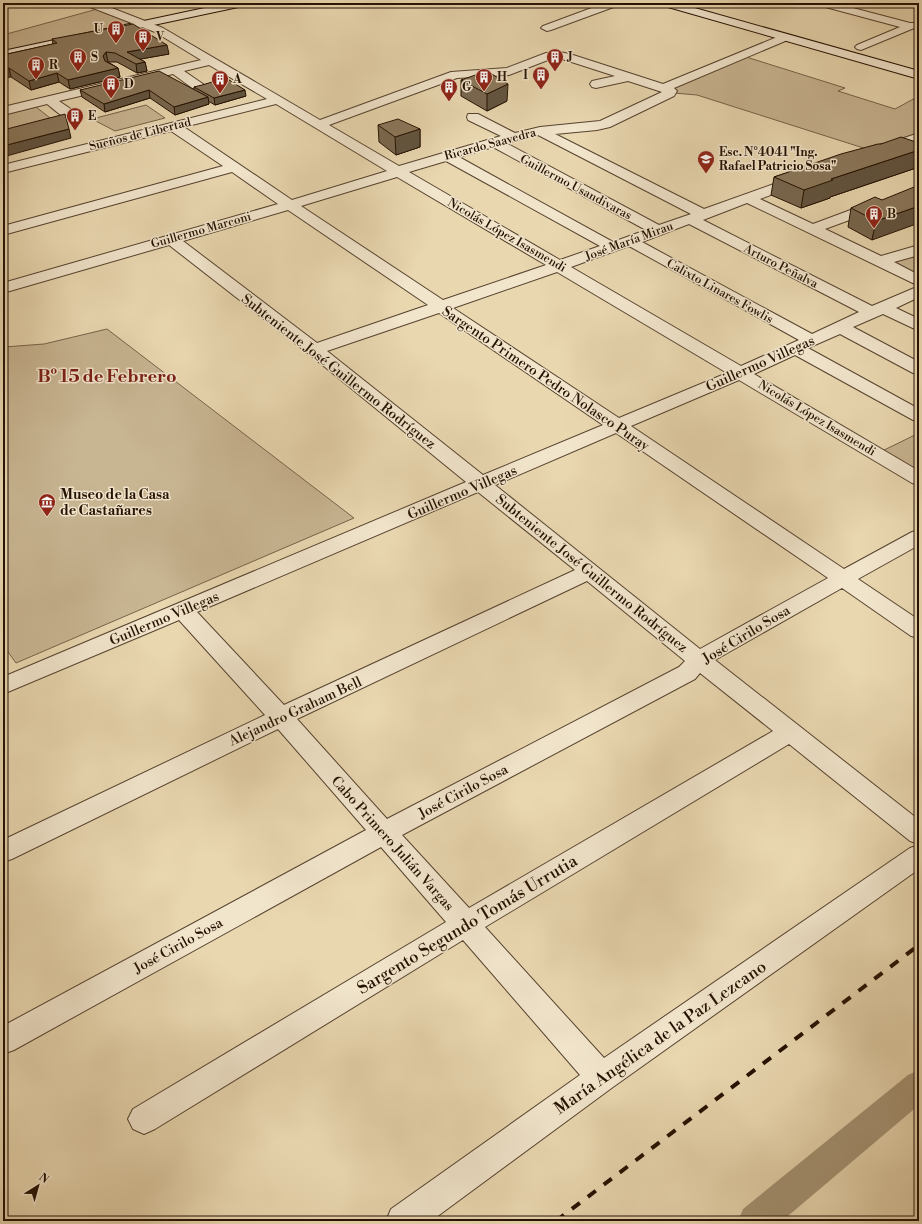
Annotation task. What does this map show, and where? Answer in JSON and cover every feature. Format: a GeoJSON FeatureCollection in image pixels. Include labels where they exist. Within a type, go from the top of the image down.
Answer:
{"type":"FeatureCollection","features":[{"type":"Feature","properties":{"kind":"street","name":"Nicolás López Isasmendi"},"geometry":{"type":"LineString","coordinates":[[89,3],[159,30],[919,479]]}},
{"type":"Feature","properties":{"kind":"street"},"geometry":{"type":"LineString","coordinates":[[3,54],[238,3]]}},
{"type":"Feature","properties":{"kind":"street"},"geometry":{"type":"LineString","coordinates":[[547,28],[616,3]]}},
{"type":"Feature","properties":{"kind":"street"},"geometry":{"type":"LineString","coordinates":[[665,3],[919,75]]}},
{"type":"Feature","properties":{"kind":"street"},"geometry":{"type":"LineString","coordinates":[[704,3],[824,36]]}},
{"type":"Feature","properties":{"kind":"street"},"geometry":{"type":"LineString","coordinates":[[822,3],[914,24]]}},
{"type":"Feature","properties":{"kind":"street"},"geometry":{"type":"LineString","coordinates":[[876,51],[858,46],[914,24]]}},
{"type":"Feature","properties":{"kind":"street","name":"Ricardo Saavedra"},"geometry":{"type":"LineString","coordinates":[[399,171],[513,137],[540,131],[605,124],[667,90],[786,37]]}},
{"type":"Feature","properties":{"kind":"street"},"geometry":{"type":"LineString","coordinates":[[320,124],[347,115],[360,120],[368,119],[448,87],[446,84],[438,80],[461,74],[509,71],[546,57],[559,55],[667,90]]}},
{"type":"Feature","properties":{"kind":"street"},"geometry":{"type":"LineString","coordinates":[[3,111],[210,61]]}},
{"type":"Feature","properties":{"kind":"street"},"geometry":{"type":"LineString","coordinates":[[118,69],[135,79]]}},
{"type":"Feature","properties":{"kind":"street"},"geometry":{"type":"LineString","coordinates":[[174,69],[199,86]]}},
{"type":"Feature","properties":{"kind":"street"},"geometry":{"type":"LineString","coordinates":[[596,84],[630,77]]}},
{"type":"Feature","properties":{"kind":"street"},"geometry":{"type":"LineString","coordinates":[[49,100],[73,117]]}},
{"type":"Feature","properties":{"kind":"street","name":"Sueños de Libertad"},"geometry":{"type":"LineString","coordinates":[[3,169],[277,100]]}},
{"type":"Feature","properties":{"kind":"street"},"geometry":{"type":"LineString","coordinates":[[473,117],[513,137]]}},
{"type":"Feature","properties":{"kind":"street","name":"Sargento Primero Pedro Nolasco Puray"},"geometry":{"type":"LineString","coordinates":[[173,126],[844,578],[919,631]]}},
{"type":"Feature","properties":{"kind":"street","name":"Arturo Peñalva"},"geometry":{"type":"LineString","coordinates":[[540,131],[697,216],[877,310],[919,326]]}},
{"type":"Feature","properties":{"kind":"street"},"geometry":{"type":"LineString","coordinates":[[869,154],[919,137]]}},
{"type":"Feature","properties":{"kind":"street","name":"Guillermo Usandivaras"},"geometry":{"type":"LineString","coordinates":[[495,143],[658,231]]}},
{"type":"Feature","properties":{"kind":"street"},"geometry":{"type":"LineString","coordinates":[[892,146],[911,154]]}},
{"type":"Feature","properties":{"kind":"street"},"geometry":{"type":"LineString","coordinates":[[448,156],[612,247]]}},
{"type":"Feature","properties":{"kind":"street"},"geometry":{"type":"LineString","coordinates":[[3,231],[235,167]]}},
{"type":"Feature","properties":{"kind":"street","name":"Guillermo Marconi"},"geometry":{"type":"LineString","coordinates":[[3,288],[289,205],[399,171]]}},
{"type":"Feature","properties":{"kind":"street","name":"José María Mirau"},"geometry":{"type":"LineString","coordinates":[[315,350],[560,266],[812,175]]}},
{"type":"Feature","properties":{"kind":"street"},"geometry":{"type":"LineString","coordinates":[[747,198],[919,281]]}},
{"type":"Feature","properties":{"kind":"street"},"geometry":{"type":"LineString","coordinates":[[813,229],[890,200]]}},
{"type":"Feature","properties":{"kind":"street","name":"Subteniente José Guillermo Rodríguez"},"geometry":{"type":"LineString","coordinates":[[171,239],[315,350],[589,572],[919,834]]}},
{"type":"Feature","properties":{"kind":"street","name":"Calixto Linares Fowlis"},"geometry":{"type":"LineString","coordinates":[[630,241],[811,340]]}},
{"type":"Feature","properties":{"kind":"street"},"geometry":{"type":"LineString","coordinates":[[880,261],[919,250]]}},
{"type":"Feature","properties":{"kind":"street","name":"Guillermo Villegas"},"geometry":{"type":"LineString","coordinates":[[6,678],[183,610],[482,484],[741,373],[919,291]]}},
{"type":"Feature","properties":{"kind":"street"},"geometry":{"type":"LineString","coordinates":[[840,327],[919,369]]}},
{"type":"Feature","properties":{"kind":"street"},"geometry":{"type":"LineString","coordinates":[[795,348],[919,416]]}},
{"type":"Feature","properties":{"kind":"street","name":"José Cirilo Sosa"},"geometry":{"type":"LineString","coordinates":[[3,1041],[383,833],[687,673],[699,660],[712,651],[919,536]]}},
{"type":"Feature","properties":{"kind":"street","name":"Alejandro Graham Bell"},"geometry":{"type":"LineString","coordinates":[[3,852],[281,717],[589,572]]}},
{"type":"Feature","properties":{"kind":"street","name":"Cabo Primero Julián Vargas"},"geometry":{"type":"LineString","coordinates":[[183,610],[281,717],[602,1077]]}},
{"type":"Feature","properties":{"kind":"street","name":"Sargento Segundo Tomás Urrutia"},"geometry":{"type":"LineString","coordinates":[[144,1119],[466,924],[790,732]]}},
{"type":"Feature","properties":{"kind":"street","name":"María Angélica de la Paz Lezcano"},"geometry":{"type":"LineString","coordinates":[[402,1221],[602,1077],[919,855]]}},
{"type":"Feature","properties":{"kind":"shaded area"},"geometry":{"type":"Polygon","coordinates":[[[101,8],[143,24],[3,54],[3,35],[101,8]]]}},
{"type":"Feature","properties":{"kind":"shaded area"},"geometry":{"type":"Polygon","coordinates":[[[743,56],[845,88],[838,91],[895,109],[919,96],[919,136],[876,152],[697,95],[674,93],[664,88],[743,56]]]}},
{"type":"Feature","properties":{"kind":"shaded area"},"geometry":{"type":"Polygon","coordinates":[[[146,105],[165,118],[115,131],[92,119],[146,105]]]}},
{"type":"Feature","properties":{"kind":"shaded area"},"geometry":{"type":"Polygon","coordinates":[[[36,107],[54,121],[3,134],[3,115],[36,107]]]}},
{"type":"Feature","properties":{"kind":"shaded area"},"geometry":{"type":"Polygon","coordinates":[[[919,250],[919,280],[880,261],[919,250]]]}},
{"type":"Feature","properties":{"kind":"shaded area"},"geometry":{"type":"Polygon","coordinates":[[[107,329],[354,518],[16,663],[3,645],[4,347],[44,344],[107,329]]]}},
{"type":"Feature","properties":{"kind":"shaded area"},"geometry":{"type":"Polygon","coordinates":[[[919,433],[919,479],[876,454],[919,433]]]}},
{"type":"Feature","properties":{"kind":"building"},"geometry":{"type":"Polygon","coordinates":[[[133,24],[167,45],[127,52],[145,62],[136,64],[115,53],[106,52],[103,56],[105,61],[118,68],[68,80],[57,73],[29,81],[9,68],[3,69],[3,55],[57,43],[52,39],[133,24]]]}},
{"type":"Feature","properties":{"kind":"building"},"geometry":{"type":"Polygon","coordinates":[[[159,71],[208,97],[174,107],[149,90],[104,104],[80,90],[159,71]]]}},
{"type":"Feature","properties":{"kind":"building"},"geometry":{"type":"Polygon","coordinates":[[[487,71],[508,84],[487,94],[461,80],[487,71]]]}},
{"type":"Feature","properties":{"kind":"building"},"geometry":{"type":"Polygon","coordinates":[[[226,78],[245,90],[214,98],[194,87],[202,85],[226,78]]]}},
{"type":"Feature","properties":{"kind":"building"},"geometry":{"type":"Polygon","coordinates":[[[65,114],[69,129],[3,146],[3,130],[65,114]]]}},
{"type":"Feature","properties":{"kind":"building"},"geometry":{"type":"Polygon","coordinates":[[[398,119],[420,129],[395,137],[378,125],[398,119]]]}},
{"type":"Feature","properties":{"kind":"building"},"geometry":{"type":"Polygon","coordinates":[[[901,137],[919,143],[919,150],[831,179],[833,180],[804,190],[774,177],[841,154],[881,144],[901,137]]]}},
{"type":"Feature","properties":{"kind":"building"},"geometry":{"type":"Polygon","coordinates":[[[919,185],[919,206],[876,221],[851,208],[875,197],[882,200],[919,185]]]}},
{"type":"Feature","properties":{"kind":"waterway"},"geometry":{"type":"LineString","coordinates":[[755,1221],[919,1085]]}},
{"type":"Feature","properties":{"kind":"railway"},"geometry":{"type":"LineString","coordinates":[[556,1221],[919,945]]}},
{"type":"Feature","properties":{"kind":"place","name":"U"},"geometry":{"type":"Point","coordinates":[116,44]}},
{"type":"Feature","properties":{"kind":"place","name":"V"},"geometry":{"type":"Point","coordinates":[143,52]}},
{"type":"Feature","properties":{"kind":"place","name":"S"},"geometry":{"type":"Point","coordinates":[78,72]}},
{"type":"Feature","properties":{"kind":"place","name":"J"},"geometry":{"type":"Point","coordinates":[555,72]}},
{"type":"Feature","properties":{"kind":"place","name":"R"},"geometry":{"type":"Point","coordinates":[36,80]}},
{"type":"Feature","properties":{"kind":"place","name":"I"},"geometry":{"type":"Point","coordinates":[541,90]}},
{"type":"Feature","properties":{"kind":"place","name":"H"},"geometry":{"type":"Point","coordinates":[484,92]}},
{"type":"Feature","properties":{"kind":"place","name":"A"},"geometry":{"type":"Point","coordinates":[220,94]}},
{"type":"Feature","properties":{"kind":"place","name":"D"},"geometry":{"type":"Point","coordinates":[111,99]}},
{"type":"Feature","properties":{"kind":"place","name":"G"},"geometry":{"type":"Point","coordinates":[449,102]}},
{"type":"Feature","properties":{"kind":"place","name":"E"},"geometry":{"type":"Point","coordinates":[75,131]}},
{"type":"Feature","properties":{"kind":"place","name":"Esc. N°4041 \"Ing. Rafael Patricio Sosa\""},"geometry":{"type":"Point","coordinates":[706,174]}},
{"type":"Feature","properties":{"kind":"place","name":"B"},"geometry":{"type":"Point","coordinates":[874,229]}},
{"type":"Feature","properties":{"kind":"place","name":"Museo de la Casa de Castañares"},"geometry":{"type":"Point","coordinates":[47,517]}},
{"type":"Feature","properties":{"kind":"district","name":"Bº 15 de Febrero"},"geometry":{"type":"Point","coordinates":[107,376]}}]}
